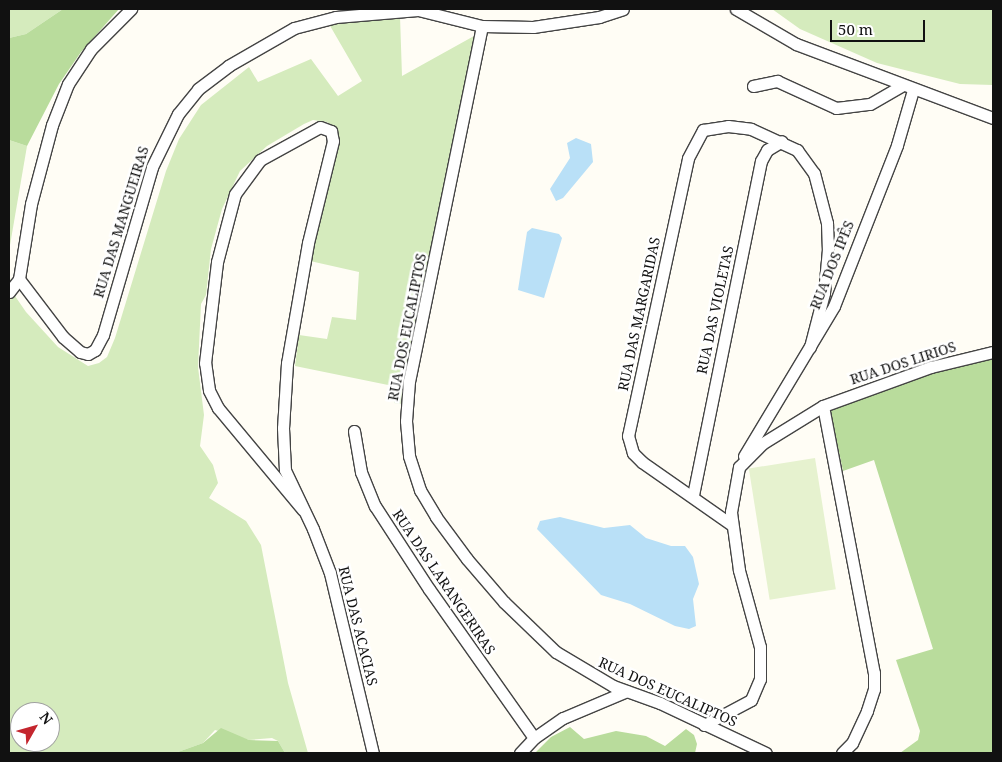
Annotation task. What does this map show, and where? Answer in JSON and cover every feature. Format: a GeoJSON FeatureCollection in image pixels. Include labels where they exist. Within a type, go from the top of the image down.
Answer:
{"type":"FeatureCollection","features":[{"type":"Feature","properties":{"kind":"street"},"geometry":{"type":"LineString","coordinates":[[9,292],[19,279],[31,204],[52,125],[68,84],[91,49],[131,9]]}},
{"type":"Feature","properties":{"kind":"street","name":"RUA DAS MANGUEIRAS"},"geometry":{"type":"LineString","coordinates":[[19,279],[63,337],[88,354],[95,350],[103,335],[152,167],[178,114],[198,89],[268,42],[294,28],[336,17],[418,10],[482,26],[533,28],[599,17],[623,9]]}},
{"type":"Feature","properties":{"kind":"street"},"geometry":{"type":"LineString","coordinates":[[736,9],[796,44],[908,88],[993,118]]}},
{"type":"Feature","properties":{"kind":"street","name":"RUA DOS EUCALIPTOS"},"geometry":{"type":"LineString","coordinates":[[482,26],[409,381],[406,421],[409,456],[420,490],[436,517],[504,602],[556,652],[582,669],[766,753]]}},
{"type":"Feature","properties":{"kind":"street"},"geometry":{"type":"LineString","coordinates":[[753,86],[777,80],[836,108],[870,104],[908,88]]}},
{"type":"Feature","properties":{"kind":"street","name":"RUA DOS IPÊS"},"geometry":{"type":"LineString","coordinates":[[704,725],[751,700],[760,679],[760,647],[747,609],[732,526],[732,490],[739,467],[834,306],[897,145],[908,88]]}},
{"type":"Feature","properties":{"kind":"street","name":"RUA DAS ACACIAS"},"geometry":{"type":"LineString","coordinates":[[303,510],[218,408],[209,390],[205,363],[217,262],[235,194],[260,160],[320,127],[331,131],[333,141],[293,323],[283,428],[285,470],[303,510],[330,573],[373,753]]}},
{"type":"Feature","properties":{"kind":"street","name":"RUA DAS MARGARIDAS"},"geometry":{"type":"LineString","coordinates":[[732,526],[693,495],[642,462],[633,453],[628,436],[692,145],[703,130],[711,127],[751,129],[782,141],[797,150],[814,173],[827,223],[824,292],[810,347]]}},
{"type":"Feature","properties":{"kind":"street","name":"RUA DAS VIOLETAS"},"geometry":{"type":"LineString","coordinates":[[693,495],[761,161],[766,150],[782,141]]}},
{"type":"Feature","properties":{"kind":"street","name":"RUA DOS LIRIOS"},"geometry":{"type":"LineString","coordinates":[[739,467],[763,444],[823,406],[931,367],[993,352]]}},
{"type":"Feature","properties":{"kind":"street"},"geometry":{"type":"LineString","coordinates":[[823,406],[874,673],[874,689],[867,711],[852,743],[842,753]]}},
{"type":"Feature","properties":{"kind":"street","name":"RUA DAS LARANGERIRAS"},"geometry":{"type":"LineString","coordinates":[[354,431],[361,472],[375,506],[428,589],[534,738]]}},
{"type":"Feature","properties":{"kind":"street"},"geometry":{"type":"LineString","coordinates":[[520,753],[534,738],[563,718],[628,690]]}},
{"type":"Feature","properties":{"kind":"green space"},"geometry":{"type":"Polygon","coordinates":[[[9,9],[63,9],[26,34],[9,38],[9,9]]]}},
{"type":"Feature","properties":{"kind":"green space"},"geometry":{"type":"Polygon","coordinates":[[[63,9],[119,9],[81,52],[59,84],[27,146],[9,140],[9,38],[26,34],[63,9]]]}},
{"type":"Feature","properties":{"kind":"green space"},"geometry":{"type":"Polygon","coordinates":[[[772,9],[993,9],[993,85],[960,84],[877,63],[800,29],[772,9]]]}},
{"type":"Feature","properties":{"kind":"green space"},"geometry":{"type":"Polygon","coordinates":[[[400,16],[402,76],[474,36],[403,404],[394,403],[393,386],[295,366],[299,335],[327,339],[332,317],[356,320],[359,272],[310,261],[338,143],[336,129],[327,122],[313,120],[304,124],[267,146],[240,171],[222,209],[211,249],[206,295],[201,304],[198,367],[204,415],[200,446],[213,465],[218,483],[209,498],[246,521],[261,545],[288,683],[308,753],[285,753],[278,741],[272,738],[249,740],[215,730],[203,743],[175,753],[9,753],[9,274],[15,296],[26,312],[58,347],[88,366],[99,363],[107,357],[115,338],[166,171],[179,139],[201,105],[249,67],[258,82],[311,59],[338,96],[362,81],[329,24],[400,16]]]}},
{"type":"Feature","properties":{"kind":"green space"},"geometry":{"type":"Polygon","coordinates":[[[9,140],[27,146],[9,251],[9,140]]]}},
{"type":"Feature","properties":{"kind":"green space"},"geometry":{"type":"Polygon","coordinates":[[[993,356],[993,753],[900,753],[918,740],[920,731],[896,660],[933,649],[874,460],[843,471],[830,409],[936,371],[993,356]]]}},
{"type":"Feature","properties":{"kind":"green space"},"geometry":{"type":"Polygon","coordinates":[[[815,458],[836,589],[770,600],[749,468],[815,458]]]}},
{"type":"Feature","properties":{"kind":"green space"},"geometry":{"type":"Polygon","coordinates":[[[570,727],[584,739],[616,731],[646,736],[665,746],[686,729],[694,735],[697,744],[695,753],[535,753],[551,737],[570,727]]]}},
{"type":"Feature","properties":{"kind":"green space"},"geometry":{"type":"Polygon","coordinates":[[[221,728],[249,740],[278,741],[285,753],[175,753],[203,743],[221,728]]]}},
{"type":"Feature","properties":{"kind":"water"},"geometry":{"type":"Polygon","coordinates":[[[576,138],[591,144],[593,162],[563,198],[556,201],[550,189],[570,158],[567,143],[576,138]]]}},
{"type":"Feature","properties":{"kind":"water"},"geometry":{"type":"Polygon","coordinates":[[[532,228],[559,234],[562,238],[544,298],[518,290],[527,232],[532,228]]]}},
{"type":"Feature","properties":{"kind":"water"},"geometry":{"type":"Polygon","coordinates":[[[560,517],[604,528],[630,525],[646,538],[671,546],[685,546],[693,557],[699,584],[693,599],[696,626],[689,629],[675,626],[630,604],[601,595],[537,529],[540,521],[560,517]]]}}]}
